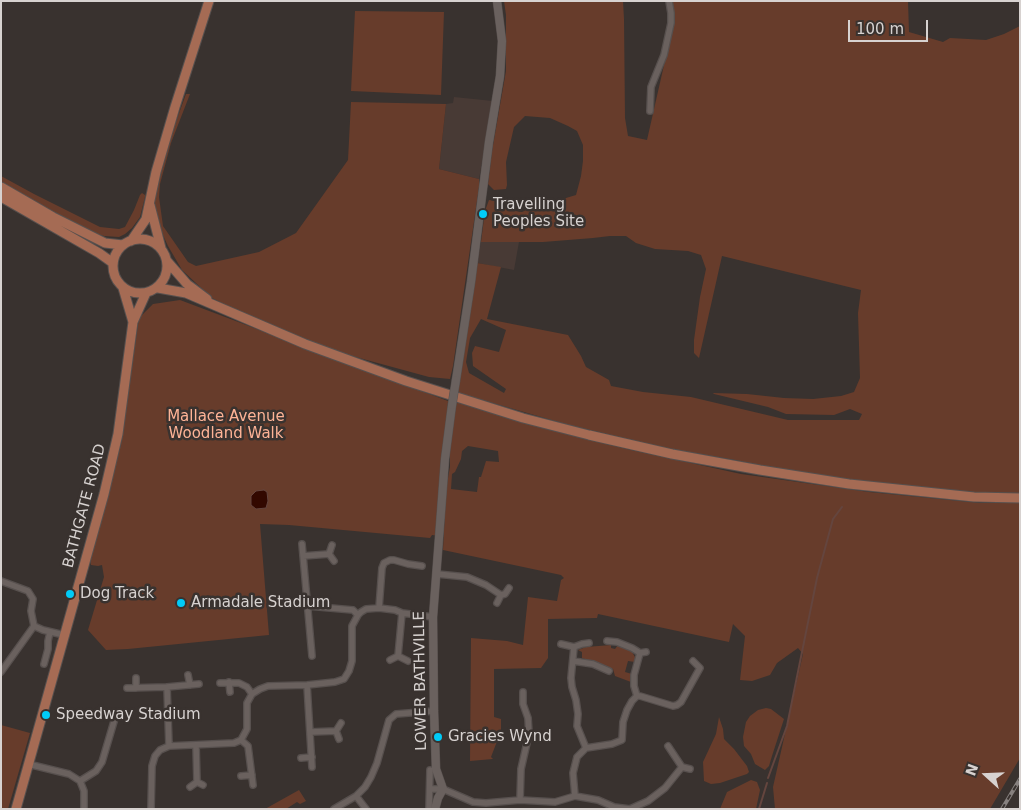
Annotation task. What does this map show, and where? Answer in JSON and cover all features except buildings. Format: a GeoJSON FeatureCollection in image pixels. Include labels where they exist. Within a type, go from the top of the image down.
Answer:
{"type":"FeatureCollection","features":[{"type":"Feature","properties":{"kind":"main road"},"geometry":{"type":"LineString","coordinates":[[210,1],[175,107],[156,172],[146,219],[132,240],[116,254],[113,263],[114,274],[123,288],[136,294],[146,293],[158,288],[186,293],[304,344],[406,381],[523,418],[589,435],[672,454],[850,484],[974,497],[1020,498]]}},
{"type":"Feature","properties":{"kind":"main road","name":"LOWER BATHVILLE"},"geometry":{"type":"LineString","coordinates":[[443,789],[436,769],[433,616],[445,459],[489,142],[500,76],[502,41],[497,1]]}},
{"type":"Feature","properties":{"kind":"main road"},"geometry":{"type":"LineString","coordinates":[[1,187],[53,217],[105,243],[123,246]]}},
{"type":"Feature","properties":{"kind":"main road"},"geometry":{"type":"LineString","coordinates":[[1,197],[99,253],[113,263]]}},
{"type":"Feature","properties":{"kind":"main road"},"geometry":{"type":"LineString","coordinates":[[150,202],[168,270],[158,288]]}},
{"type":"Feature","properties":{"kind":"main road"},"geometry":{"type":"LineString","coordinates":[[132,240],[149,240],[162,249]]}},
{"type":"Feature","properties":{"kind":"main road"},"geometry":{"type":"LineString","coordinates":[[167,261],[187,284],[217,307]]}},
{"type":"Feature","properties":{"kind":"main road","name":"BATHGATE ROAD"},"geometry":{"type":"LineString","coordinates":[[123,288],[134,322]]}},
{"type":"Feature","properties":{"kind":"main road","name":"BATHGATE ROAD"},"geometry":{"type":"LineString","coordinates":[[16,809],[104,494],[118,434],[134,322],[146,293]]}},
{"type":"Feature","properties":{"kind":"main road"},"geometry":{"type":"LineString","coordinates":[[435,809],[443,789]]}},
{"type":"Feature","properties":{"kind":"street"},"geometry":{"type":"LineString","coordinates":[[650,112],[653,80],[664,55],[671,23],[669,1]]}},
{"type":"Feature","properties":{"kind":"street"},"geometry":{"type":"LineString","coordinates":[[302,544],[312,656]]}},
{"type":"Feature","properties":{"kind":"street"},"geometry":{"type":"LineString","coordinates":[[329,554],[332,545]]}},
{"type":"Feature","properties":{"kind":"street"},"geometry":{"type":"LineString","coordinates":[[303,556],[329,554]]}},
{"type":"Feature","properties":{"kind":"street"},"geometry":{"type":"LineString","coordinates":[[329,554],[334,561]]}},
{"type":"Feature","properties":{"kind":"street"},"geometry":{"type":"LineString","coordinates":[[379,608],[384,563],[394,560],[422,566]]}},
{"type":"Feature","properties":{"kind":"street"},"geometry":{"type":"LineString","coordinates":[[436,574],[468,578],[486,585],[501,594],[505,594],[509,588]]}},
{"type":"Feature","properties":{"kind":"street"},"geometry":{"type":"LineString","coordinates":[[1,581],[28,591],[33,599],[30,611],[34,626]]}},
{"type":"Feature","properties":{"kind":"street"},"geometry":{"type":"LineString","coordinates":[[497,604],[501,594]]}},
{"type":"Feature","properties":{"kind":"street"},"geometry":{"type":"LineString","coordinates":[[308,606],[353,610],[358,615]]}},
{"type":"Feature","properties":{"kind":"street"},"geometry":{"type":"LineString","coordinates":[[151,809],[152,766],[155,756],[160,750],[169,746],[234,743],[241,740],[247,729],[247,703],[252,694],[260,689],[268,686],[307,685],[335,682],[344,679],[352,662],[352,626],[358,615],[366,609],[379,608],[402,613],[433,616]]}},
{"type":"Feature","properties":{"kind":"street"},"geometry":{"type":"LineString","coordinates":[[398,656],[402,613]]}},
{"type":"Feature","properties":{"kind":"street"},"geometry":{"type":"LineString","coordinates":[[34,626],[64,635]]}},
{"type":"Feature","properties":{"kind":"street"},"geometry":{"type":"LineString","coordinates":[[1,672],[34,626]]}},
{"type":"Feature","properties":{"kind":"street"},"geometry":{"type":"LineString","coordinates":[[44,664],[50,632]]}},
{"type":"Feature","properties":{"kind":"street"},"geometry":{"type":"LineString","coordinates":[[607,641],[618,642],[643,653],[634,675],[634,686],[637,696]]}},
{"type":"Feature","properties":{"kind":"street"},"geometry":{"type":"LineString","coordinates":[[561,644],[574,647],[589,643]]}},
{"type":"Feature","properties":{"kind":"street"},"geometry":{"type":"LineString","coordinates":[[574,647],[572,687],[578,714],[577,726],[586,748]]}},
{"type":"Feature","properties":{"kind":"street"},"geometry":{"type":"LineString","coordinates":[[390,660],[398,656]]}},
{"type":"Feature","properties":{"kind":"street"},"geometry":{"type":"LineString","coordinates":[[398,656],[408,661]]}},
{"type":"Feature","properties":{"kind":"street"},"geometry":{"type":"LineString","coordinates":[[573,661],[593,664],[609,671]]}},
{"type":"Feature","properties":{"kind":"street"},"geometry":{"type":"LineString","coordinates":[[693,661],[700,668]]}},
{"type":"Feature","properties":{"kind":"street"},"geometry":{"type":"LineString","coordinates":[[637,696],[673,706],[677,705],[681,702],[700,668],[707,666]]}},
{"type":"Feature","properties":{"kind":"street"},"geometry":{"type":"LineString","coordinates":[[188,674],[190,685]]}},
{"type":"Feature","properties":{"kind":"street"},"geometry":{"type":"LineString","coordinates":[[136,678],[136,688]]}},
{"type":"Feature","properties":{"kind":"street"},"geometry":{"type":"LineString","coordinates":[[229,682],[230,692]]}},
{"type":"Feature","properties":{"kind":"street"},"geometry":{"type":"LineString","coordinates":[[220,683],[239,683],[247,687],[252,694]]}},
{"type":"Feature","properties":{"kind":"street"},"geometry":{"type":"LineString","coordinates":[[126,688],[198,684]]}},
{"type":"Feature","properties":{"kind":"street"},"geometry":{"type":"LineString","coordinates":[[307,685],[312,767]]}},
{"type":"Feature","properties":{"kind":"street"},"geometry":{"type":"LineString","coordinates":[[167,686],[169,746]]}},
{"type":"Feature","properties":{"kind":"street"},"geometry":{"type":"LineString","coordinates":[[520,800],[520,769],[529,734],[528,718],[523,704],[523,692]]}},
{"type":"Feature","properties":{"kind":"street"},"geometry":{"type":"LineString","coordinates":[[574,796],[573,773],[577,757],[586,748],[612,744],[622,740],[623,722],[627,710],[637,696]]}},
{"type":"Feature","properties":{"kind":"street"},"geometry":{"type":"LineString","coordinates":[[334,809],[356,796],[368,782],[377,763],[389,720],[396,714],[434,711]]}},
{"type":"Feature","properties":{"kind":"street"},"geometry":{"type":"LineString","coordinates":[[80,781],[96,771],[102,762],[115,718]]}},
{"type":"Feature","properties":{"kind":"street"},"geometry":{"type":"LineString","coordinates":[[339,739],[336,731],[341,722]]}},
{"type":"Feature","properties":{"kind":"street"},"geometry":{"type":"LineString","coordinates":[[112,728],[120,730]]}},
{"type":"Feature","properties":{"kind":"street"},"geometry":{"type":"LineString","coordinates":[[310,732],[336,731]]}},
{"type":"Feature","properties":{"kind":"street"},"geometry":{"type":"LineString","coordinates":[[241,740],[248,746],[253,785]]}},
{"type":"Feature","properties":{"kind":"street"},"geometry":{"type":"LineString","coordinates":[[196,745],[197,782]]}},
{"type":"Feature","properties":{"kind":"street"},"geometry":{"type":"LineString","coordinates":[[668,746],[682,767],[690,769]]}},
{"type":"Feature","properties":{"kind":"street"},"geometry":{"type":"LineString","coordinates":[[301,758],[312,757]]}},
{"type":"Feature","properties":{"kind":"street"},"geometry":{"type":"LineString","coordinates":[[28,764],[69,774],[80,781],[84,791],[84,809]]}},
{"type":"Feature","properties":{"kind":"street"},"geometry":{"type":"LineString","coordinates":[[430,789],[443,789],[473,802],[486,803],[520,800],[555,802],[574,796],[598,800],[614,808],[630,808],[648,801],[665,788],[682,767]]}},
{"type":"Feature","properties":{"kind":"street"},"geometry":{"type":"LineString","coordinates":[[429,809],[430,770]]}},
{"type":"Feature","properties":{"kind":"street"},"geometry":{"type":"LineString","coordinates":[[241,776],[252,775]]}},
{"type":"Feature","properties":{"kind":"street"},"geometry":{"type":"LineString","coordinates":[[197,782],[203,786]]}},
{"type":"Feature","properties":{"kind":"street"},"geometry":{"type":"LineString","coordinates":[[190,787],[197,782]]}},
{"type":"Feature","properties":{"kind":"street"},"geometry":{"type":"LineString","coordinates":[[356,796],[366,809]]}},
{"type":"Feature","properties":{"kind":"shaded area"},"geometry":{"type":"Polygon","coordinates":[[[454,97],[493,101],[479,179],[439,169],[446,104],[453,103],[454,97]]]}},
{"type":"Feature","properties":{"kind":"shaded area"},"geometry":{"type":"Polygon","coordinates":[[[481,242],[519,242],[514,270],[477,263],[481,242]]]}},
{"type":"Feature","properties":{"kind":"shaded area"},"geometry":{"type":"Polygon","coordinates":[[[264,490],[267,492],[268,501],[266,508],[256,509],[251,505],[251,496],[256,491],[264,490]]]}},
{"type":"Feature","properties":{"kind":"green space"},"geometry":{"type":"Polygon","coordinates":[[[504,1],[623,1],[625,118],[628,136],[647,140],[674,21],[672,1],[908,1],[909,32],[943,42],[950,38],[986,40],[1020,26],[1020,494],[920,489],[790,471],[666,448],[569,425],[458,393],[477,263],[501,267],[487,319],[568,335],[586,367],[609,380],[611,386],[643,392],[691,397],[788,420],[859,420],[862,414],[850,409],[834,415],[786,414],[768,407],[713,393],[813,399],[841,396],[854,392],[860,378],[858,313],[861,290],[722,256],[699,358],[694,353],[694,340],[706,269],[701,255],[688,251],[655,249],[636,243],[626,236],[543,242],[481,242],[485,211],[489,200],[509,202],[509,210],[522,212],[540,204],[576,195],[583,161],[583,145],[577,131],[550,118],[525,116],[514,127],[506,162],[506,189],[494,190],[488,184],[506,71],[506,15],[504,1]],[[481,319],[470,338],[466,362],[469,373],[504,393],[506,389],[473,366],[472,353],[475,346],[499,352],[506,330],[481,319]]]}},
{"type":"Feature","properties":{"kind":"green space"},"geometry":{"type":"Polygon","coordinates":[[[355,11],[444,12],[441,95],[351,91],[355,11]]]}},
{"type":"Feature","properties":{"kind":"green space"},"geometry":{"type":"Polygon","coordinates":[[[186,94],[190,94],[171,143],[160,184],[159,197],[163,226],[188,262],[196,266],[259,252],[296,233],[348,160],[351,102],[446,104],[439,169],[479,179],[450,379],[429,377],[341,353],[282,330],[212,298],[182,270],[156,220],[153,205],[155,188],[186,94]]]}},
{"type":"Feature","properties":{"kind":"green space"},"geometry":{"type":"Polygon","coordinates":[[[1,176],[100,227],[119,229],[125,227],[140,195],[142,193],[145,197],[140,217],[132,228],[119,237],[104,236],[88,231],[11,189],[1,183],[1,176]]]}},
{"type":"Feature","properties":{"kind":"green space","name":"Mallace Avenue Woodland Walk"},"geometry":{"type":"Polygon","coordinates":[[[180,300],[448,401],[440,536],[432,535],[430,538],[260,524],[269,635],[106,650],[88,630],[104,577],[102,565],[91,565],[90,560],[121,444],[139,318],[153,304],[180,300]]]}},
{"type":"Feature","properties":{"kind":"green space"},"geometry":{"type":"Polygon","coordinates":[[[456,402],[570,435],[741,474],[869,492],[980,503],[1020,503],[1020,758],[990,809],[775,809],[773,787],[803,654],[798,648],[777,663],[770,675],[752,681],[740,680],[745,636],[733,624],[729,642],[598,614],[597,618],[548,619],[548,658],[541,668],[494,669],[494,717],[501,719],[501,731],[491,757],[493,759],[470,761],[471,638],[507,641],[523,645],[528,597],[557,601],[561,580],[564,578],[561,575],[443,550],[446,489],[450,467],[450,444],[456,402]],[[468,446],[462,451],[461,459],[455,472],[452,474],[451,489],[477,492],[479,477],[481,477],[486,461],[499,462],[498,451],[468,446]]]}},
{"type":"Feature","properties":{"kind":"green space"},"geometry":{"type":"Polygon","coordinates":[[[611,645],[611,648],[615,649],[618,645],[632,652],[635,657],[635,662],[628,661],[625,672],[632,674],[631,682],[615,676],[613,669],[582,658],[582,652],[578,650],[586,647],[611,645]]]}},
{"type":"Feature","properties":{"kind":"green space"},"geometry":{"type":"Polygon","coordinates":[[[771,709],[784,719],[769,766],[765,770],[755,764],[751,754],[744,746],[743,737],[746,722],[750,716],[758,710],[771,709]]]}},
{"type":"Feature","properties":{"kind":"green space"},"geometry":{"type":"Polygon","coordinates":[[[719,717],[724,739],[747,766],[749,772],[720,783],[711,784],[704,781],[703,762],[716,734],[719,717]]]}},
{"type":"Feature","properties":{"kind":"green space"},"geometry":{"type":"Polygon","coordinates":[[[1,725],[30,733],[8,809],[1,809],[1,725]]]}},
{"type":"Feature","properties":{"kind":"green space"},"geometry":{"type":"Polygon","coordinates":[[[751,780],[757,782],[760,790],[756,809],[720,809],[727,792],[751,780]]]}},
{"type":"Feature","properties":{"kind":"green space"},"geometry":{"type":"Polygon","coordinates":[[[299,790],[306,801],[300,804],[297,802],[286,809],[265,809],[299,790]]]}},
{"type":"Feature","properties":{"kind":"waterway"},"geometry":{"type":"LineString","coordinates":[[768,778],[787,726],[817,578],[833,519],[842,507]]}},
{"type":"Feature","properties":{"kind":"waterway"},"geometry":{"type":"LineString","coordinates":[[759,809],[767,783]]}},
{"type":"Feature","properties":{"kind":"railway"},"geometry":{"type":"LineString","coordinates":[[1002,809],[1020,779]]}},
{"type":"Feature","properties":{"kind":"place","name":"Travelling Peoples Site"},"geometry":{"type":"Point","coordinates":[483,214]}},
{"type":"Feature","properties":{"kind":"place","name":"Dog Track"},"geometry":{"type":"Point","coordinates":[70,594]}},
{"type":"Feature","properties":{"kind":"place","name":"Armadale Stadium"},"geometry":{"type":"Point","coordinates":[181,603]}},
{"type":"Feature","properties":{"kind":"place","name":"Speedway Stadium"},"geometry":{"type":"Point","coordinates":[46,715]}},
{"type":"Feature","properties":{"kind":"place","name":"Gracies Wynd"},"geometry":{"type":"Point","coordinates":[438,737]}}]}
